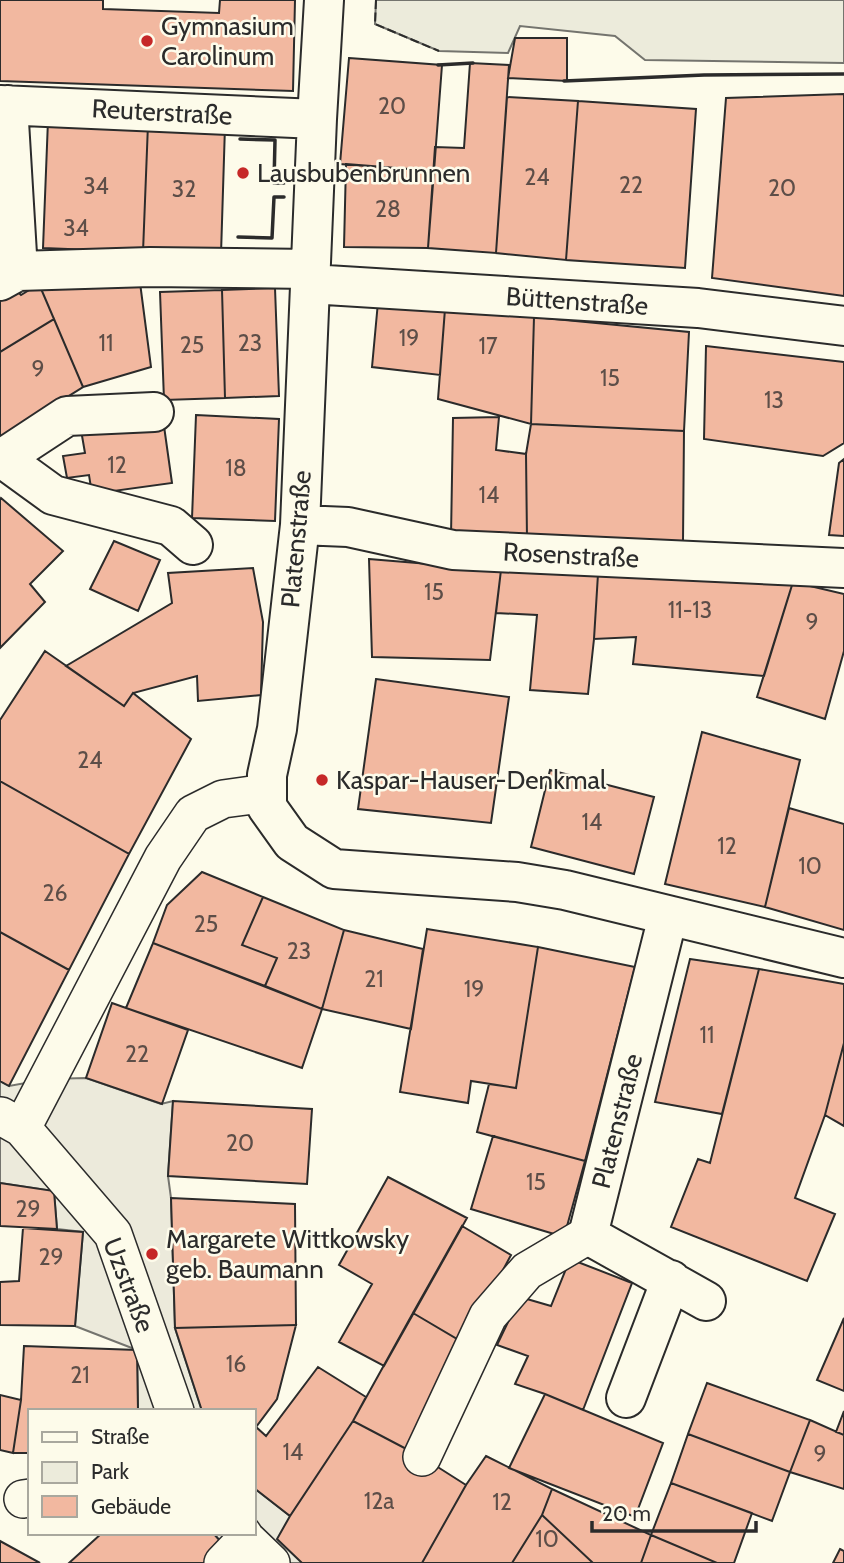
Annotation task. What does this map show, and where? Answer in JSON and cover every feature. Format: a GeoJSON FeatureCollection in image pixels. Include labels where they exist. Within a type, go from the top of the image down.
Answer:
{"type":"FeatureCollection","features":[{"type":"Feature","properties":{"kind":"street"},"geometry":{"type":"LineString","coordinates":[[310,276],[324,0]]}},
{"type":"Feature","properties":{"kind":"street","name":"Reuterstraße"},"geometry":{"type":"LineString","coordinates":[[9,276],[4,105],[317,119]]}},
{"type":"Feature","properties":{"kind":"street","name":"Büttenstraße"},"geometry":{"type":"LineString","coordinates":[[9,276],[150,267],[310,276],[698,309],[844,326]]}},
{"type":"Feature","properties":{"kind":"street","name":"Platenstraße"},"geometry":{"type":"LineString","coordinates":[[310,276],[300,524],[277,729],[267,775],[267,807],[292,842],[334,869],[517,882],[565,890],[844,958]]}},
{"type":"Feature","properties":{"kind":"street"},"geometry":{"type":"LineString","coordinates":[[154,412],[67,416],[1,459],[53,495],[171,526],[193,545]]}},
{"type":"Feature","properties":{"kind":"street","name":"Rosenstraße"},"geometry":{"type":"LineString","coordinates":[[300,524],[348,527],[453,550],[844,568]]}},
{"type":"Feature","properties":{"kind":"street"},"geometry":{"type":"LineString","coordinates":[[11,1122],[163,858],[193,814],[223,799],[267,793]]}},
{"type":"Feature","properties":{"kind":"street","name":"Platenstraße"},"geometry":{"type":"LineString","coordinates":[[588,1235],[668,916]]}},
{"type":"Feature","properties":{"kind":"street","name":"Uzstraße"},"geometry":{"type":"LineString","coordinates":[[11,1122],[113,1234],[174,1409]]}},
{"type":"Feature","properties":{"kind":"street"},"geometry":{"type":"LineString","coordinates":[[422,1457],[488,1316],[527,1271],[588,1235],[706,1301]]}},
{"type":"Feature","properties":{"kind":"street"},"geometry":{"type":"LineString","coordinates":[[626,1398],[671,1280]]}},
{"type":"Feature","properties":{"kind":"green space"},"geometry":{"type":"Polygon","coordinates":[[[376,0],[844,0],[844,63],[645,60],[615,36],[520,26],[508,53],[439,51],[375,24],[376,0]]]}},
{"type":"Feature","properties":{"kind":"shaded area"},"geometry":{"type":"Polygon","coordinates":[[[86,1078],[161,1104],[173,1101],[168,1176],[175,1328],[201,1409],[138,1409],[137,1350],[75,1326],[83,1232],[57,1229],[54,1191],[0,1183],[0,1081],[9,1086],[48,1079],[86,1078]]]}},
{"type":"Feature","properties":{"kind":"shaded area"},"geometry":{"type":"Polygon","coordinates":[[[256,1490],[290,1516],[302,1563],[223,1563],[222,1543],[215,1535],[256,1535],[256,1490]]]}},
{"type":"Feature","properties":{"kind":"building","name":"Gymnasium Carolinum"},"geometry":{"type":"Polygon","coordinates":[[[0,0],[103,0],[103,9],[219,13],[220,0],[295,0],[293,91],[0,81],[0,0]]]}},
{"type":"Feature","properties":{"kind":"building"},"geometry":{"type":"Polygon","coordinates":[[[515,38],[567,38],[567,81],[508,78],[515,38]]]}},
{"type":"Feature","properties":{"kind":"building"},"geometry":{"type":"Polygon","coordinates":[[[349,58],[442,65],[434,171],[340,164],[349,58]]]}},
{"type":"Feature","properties":{"kind":"building"},"geometry":{"type":"Polygon","coordinates":[[[470,63],[509,65],[496,253],[428,248],[435,147],[464,148],[470,63]]]}},
{"type":"Feature","properties":{"kind":"building"},"geometry":{"type":"Polygon","coordinates":[[[844,94],[844,296],[712,278],[726,98],[844,94]]]}},
{"type":"Feature","properties":{"kind":"building"},"geometry":{"type":"Polygon","coordinates":[[[507,97],[578,101],[566,260],[496,253],[507,97]]]}},
{"type":"Feature","properties":{"kind":"building"},"geometry":{"type":"Polygon","coordinates":[[[578,101],[696,109],[685,268],[566,260],[578,101]]]}},
{"type":"Feature","properties":{"kind":"building"},"geometry":{"type":"Polygon","coordinates":[[[48,120],[148,124],[143,252],[43,248],[48,120]]]}},
{"type":"Feature","properties":{"kind":"building"},"geometry":{"type":"Polygon","coordinates":[[[148,124],[225,126],[221,254],[143,252],[148,124]]]}},
{"type":"Feature","properties":{"kind":"building"},"geometry":{"type":"Polygon","coordinates":[[[346,164],[434,171],[428,248],[344,247],[346,164]]]}},
{"type":"Feature","properties":{"kind":"building"},"geometry":{"type":"Polygon","coordinates":[[[139,275],[151,367],[83,387],[39,284],[139,275]]]}},
{"type":"Feature","properties":{"kind":"building"},"geometry":{"type":"Polygon","coordinates":[[[39,284],[54,319],[0,352],[0,300],[17,291],[21,295],[39,284]]]}},
{"type":"Feature","properties":{"kind":"building"},"geometry":{"type":"Polygon","coordinates":[[[275,288],[279,396],[225,398],[222,290],[275,288]]]}},
{"type":"Feature","properties":{"kind":"building"},"geometry":{"type":"Polygon","coordinates":[[[222,290],[225,398],[164,400],[160,292],[222,290]]]}},
{"type":"Feature","properties":{"kind":"building"},"geometry":{"type":"Polygon","coordinates":[[[378,302],[445,309],[440,375],[372,367],[378,302]]]}},
{"type":"Feature","properties":{"kind":"building"},"geometry":{"type":"Polygon","coordinates":[[[445,309],[534,317],[531,424],[438,399],[445,309]]]}},
{"type":"Feature","properties":{"kind":"building"},"geometry":{"type":"Polygon","coordinates":[[[534,317],[689,332],[684,431],[531,424],[534,317]]]}},
{"type":"Feature","properties":{"kind":"building"},"geometry":{"type":"Polygon","coordinates":[[[54,319],[83,387],[0,439],[0,352],[54,319]]]}},
{"type":"Feature","properties":{"kind":"building"},"geometry":{"type":"Polygon","coordinates":[[[706,346],[844,362],[844,443],[823,456],[704,439],[706,346]]]}},
{"type":"Feature","properties":{"kind":"building"},"geometry":{"type":"Polygon","coordinates":[[[196,415],[279,419],[275,521],[192,518],[196,415]]]}},
{"type":"Feature","properties":{"kind":"building"},"geometry":{"type":"Polygon","coordinates":[[[499,417],[496,450],[526,454],[527,538],[451,536],[453,418],[499,417]]]}},
{"type":"Feature","properties":{"kind":"building"},"geometry":{"type":"Polygon","coordinates":[[[163,419],[172,483],[92,494],[89,475],[67,478],[63,456],[85,453],[81,430],[163,419]]]}},
{"type":"Feature","properties":{"kind":"building"},"geometry":{"type":"Polygon","coordinates":[[[531,424],[684,431],[683,542],[527,538],[526,454],[531,424]]]}},
{"type":"Feature","properties":{"kind":"building"},"geometry":{"type":"Polygon","coordinates":[[[844,459],[844,536],[829,535],[839,463],[844,459]]]}},
{"type":"Feature","properties":{"kind":"building"},"geometry":{"type":"Polygon","coordinates":[[[1,498],[63,551],[30,584],[45,602],[0,648],[0,500],[1,498]]]}},
{"type":"Feature","properties":{"kind":"building"},"geometry":{"type":"Polygon","coordinates":[[[114,541],[160,560],[138,611],[90,589],[114,541]]]}},
{"type":"Feature","properties":{"kind":"building"},"geometry":{"type":"Polygon","coordinates":[[[369,559],[501,570],[490,660],[372,657],[369,559]]]}},
{"type":"Feature","properties":{"kind":"building"},"geometry":{"type":"Polygon","coordinates":[[[253,568],[263,622],[261,695],[198,701],[197,676],[133,693],[124,706],[66,666],[172,603],[168,573],[253,568]]]}},
{"type":"Feature","properties":{"kind":"building"},"geometry":{"type":"Polygon","coordinates":[[[501,570],[598,574],[588,694],[530,690],[537,615],[496,613],[501,570]]]}},
{"type":"Feature","properties":{"kind":"building"},"geometry":{"type":"Polygon","coordinates":[[[598,574],[793,582],[764,676],[633,664],[636,637],[594,639],[598,574]]]}},
{"type":"Feature","properties":{"kind":"building"},"geometry":{"type":"Polygon","coordinates":[[[793,582],[844,594],[844,651],[825,719],[757,697],[793,582]]]}},
{"type":"Feature","properties":{"kind":"building"},"geometry":{"type":"Polygon","coordinates":[[[45,651],[124,706],[133,693],[191,739],[129,854],[0,781],[0,720],[45,651]]]}},
{"type":"Feature","properties":{"kind":"building"},"geometry":{"type":"Polygon","coordinates":[[[376,679],[509,697],[491,823],[358,809],[376,679]]]}},
{"type":"Feature","properties":{"kind":"building"},"geometry":{"type":"Polygon","coordinates":[[[702,732],[800,760],[765,907],[665,884],[702,732]]]}},
{"type":"Feature","properties":{"kind":"building"},"geometry":{"type":"Polygon","coordinates":[[[550,770],[654,797],[634,874],[531,847],[550,770]]]}},
{"type":"Feature","properties":{"kind":"building"},"geometry":{"type":"Polygon","coordinates":[[[0,781],[129,854],[69,970],[0,932],[0,781]]]}},
{"type":"Feature","properties":{"kind":"building"},"geometry":{"type":"Polygon","coordinates":[[[789,808],[844,824],[844,930],[765,907],[789,808]]]}},
{"type":"Feature","properties":{"kind":"building"},"geometry":{"type":"Polygon","coordinates":[[[202,872],[263,897],[242,945],[277,958],[265,986],[153,943],[167,905],[202,872]]]}},
{"type":"Feature","properties":{"kind":"building"},"geometry":{"type":"Polygon","coordinates":[[[263,897],[344,930],[322,1009],[265,986],[277,958],[242,945],[263,897]]]}},
{"type":"Feature","properties":{"kind":"building"},"geometry":{"type":"Polygon","coordinates":[[[427,929],[538,947],[516,1088],[471,1081],[468,1103],[400,1092],[427,929]]]}},
{"type":"Feature","properties":{"kind":"building"},"geometry":{"type":"Polygon","coordinates":[[[344,930],[423,949],[411,1029],[322,1009],[344,930]]]}},
{"type":"Feature","properties":{"kind":"building"},"geometry":{"type":"Polygon","coordinates":[[[0,932],[69,970],[9,1086],[0,1081],[0,932]]]}},
{"type":"Feature","properties":{"kind":"building"},"geometry":{"type":"Polygon","coordinates":[[[153,943],[322,1009],[302,1068],[126,1008],[153,943]]]}},
{"type":"Feature","properties":{"kind":"building"},"geometry":{"type":"Polygon","coordinates":[[[538,947],[635,967],[585,1161],[477,1132],[489,1084],[516,1088],[538,947]]]}},
{"type":"Feature","properties":{"kind":"building"},"geometry":{"type":"Polygon","coordinates":[[[690,959],[759,969],[722,1114],[655,1102],[690,959]]]}},
{"type":"Feature","properties":{"kind":"building"},"geometry":{"type":"Polygon","coordinates":[[[759,969],[844,984],[844,1043],[825,1115],[795,1198],[835,1214],[807,1281],[671,1227],[698,1159],[710,1163],[759,969]]]}},
{"type":"Feature","properties":{"kind":"building"},"geometry":{"type":"Polygon","coordinates":[[[112,1003],[188,1030],[162,1104],[86,1078],[112,1003]]]}},
{"type":"Feature","properties":{"kind":"building"},"geometry":{"type":"Polygon","coordinates":[[[844,1043],[844,1126],[825,1115],[844,1043]]]}},
{"type":"Feature","properties":{"kind":"building"},"geometry":{"type":"Polygon","coordinates":[[[173,1101],[312,1109],[307,1184],[168,1176],[173,1101]]]}},
{"type":"Feature","properties":{"kind":"building"},"geometry":{"type":"Polygon","coordinates":[[[493,1136],[585,1161],[564,1237],[471,1209],[493,1136]]]}},
{"type":"Feature","properties":{"kind":"building"},"geometry":{"type":"Polygon","coordinates":[[[388,1177],[467,1218],[384,1366],[339,1342],[372,1284],[339,1265],[388,1177]]]}},
{"type":"Feature","properties":{"kind":"building"},"geometry":{"type":"Polygon","coordinates":[[[0,1183],[54,1191],[57,1229],[0,1226],[0,1183]]]}},
{"type":"Feature","properties":{"kind":"building"},"geometry":{"type":"Polygon","coordinates":[[[171,1198],[295,1204],[296,1325],[175,1328],[171,1198]]]}},
{"type":"Feature","properties":{"kind":"building"},"geometry":{"type":"Polygon","coordinates":[[[462,1226],[511,1255],[464,1343],[413,1313],[462,1226]]]}},
{"type":"Feature","properties":{"kind":"building"},"geometry":{"type":"Polygon","coordinates":[[[23,1228],[83,1232],[75,1326],[0,1325],[0,1282],[19,1281],[23,1228]]]}},
{"type":"Feature","properties":{"kind":"building"},"geometry":{"type":"Polygon","coordinates":[[[570,1259],[632,1283],[583,1410],[515,1384],[528,1356],[497,1345],[520,1297],[551,1306],[570,1259]]]}},
{"type":"Feature","properties":{"kind":"building"},"geometry":{"type":"Polygon","coordinates":[[[413,1313],[464,1343],[406,1449],[353,1421],[413,1313]]]}},
{"type":"Feature","properties":{"kind":"building"},"geometry":{"type":"Polygon","coordinates":[[[844,1318],[844,1391],[817,1380],[844,1318]]]}},
{"type":"Feature","properties":{"kind":"building"},"geometry":{"type":"Polygon","coordinates":[[[296,1325],[277,1399],[256,1426],[256,1409],[201,1409],[175,1328],[296,1325]]]}},
{"type":"Feature","properties":{"kind":"building"},"geometry":{"type":"Polygon","coordinates":[[[24,1346],[137,1350],[138,1409],[28,1409],[28,1453],[13,1453],[21,1400],[24,1346]]]}},
{"type":"Feature","properties":{"kind":"building"},"geometry":{"type":"Polygon","coordinates":[[[318,1367],[366,1397],[290,1516],[256,1490],[256,1427],[266,1436],[318,1367]]]}},
{"type":"Feature","properties":{"kind":"building"},"geometry":{"type":"Polygon","coordinates":[[[707,1383],[810,1420],[790,1472],[688,1434],[707,1383]]]}},
{"type":"Feature","properties":{"kind":"building"},"geometry":{"type":"Polygon","coordinates":[[[545,1394],[663,1443],[635,1517],[509,1468],[545,1394]]]}},
{"type":"Feature","properties":{"kind":"building"},"geometry":{"type":"Polygon","coordinates":[[[0,1395],[21,1400],[13,1453],[0,1450],[0,1395]]]}},
{"type":"Feature","properties":{"kind":"building"},"geometry":{"type":"Polygon","coordinates":[[[844,1411],[844,1435],[836,1432],[844,1411]]]}},
{"type":"Feature","properties":{"kind":"building"},"geometry":{"type":"Polygon","coordinates":[[[810,1420],[844,1435],[844,1489],[790,1472],[810,1420]]]}},
{"type":"Feature","properties":{"kind":"building"},"geometry":{"type":"Polygon","coordinates":[[[353,1421],[422,1457],[466,1485],[422,1563],[302,1563],[277,1539],[353,1421]]]}},
{"type":"Feature","properties":{"kind":"building"},"geometry":{"type":"Polygon","coordinates":[[[688,1434],[790,1472],[772,1521],[671,1483],[688,1434]]]}},
{"type":"Feature","properties":{"kind":"building"},"geometry":{"type":"Polygon","coordinates":[[[486,1456],[552,1489],[542,1515],[512,1563],[422,1563],[466,1485],[486,1456]]]}},
{"type":"Feature","properties":{"kind":"building"},"geometry":{"type":"Polygon","coordinates":[[[671,1483],[752,1513],[734,1563],[717,1563],[651,1535],[671,1483]]]}},
{"type":"Feature","properties":{"kind":"building"},"geometry":{"type":"Polygon","coordinates":[[[552,1489],[651,1535],[641,1563],[593,1563],[542,1515],[552,1489]]]}},
{"type":"Feature","properties":{"kind":"building"},"geometry":{"type":"Polygon","coordinates":[[[542,1515],[593,1563],[512,1563],[542,1515]]]}},
{"type":"Feature","properties":{"kind":"building"},"geometry":{"type":"Polygon","coordinates":[[[100,1535],[215,1535],[222,1543],[204,1563],[69,1563],[100,1535]]]}},
{"type":"Feature","properties":{"kind":"building"},"geometry":{"type":"Polygon","coordinates":[[[651,1535],[717,1563],[641,1563],[651,1535]]]}},
{"type":"Feature","properties":{"kind":"building"},"geometry":{"type":"Polygon","coordinates":[[[0,1541],[40,1563],[0,1563],[0,1541]]]}},
{"type":"Feature","properties":{"kind":"building"},"geometry":{"type":"Polygon","coordinates":[[[840,1549],[844,1551],[844,1563],[833,1563],[840,1549]]]}},
{"type":"Feature","properties":{"kind":"fence"},"geometry":{"type":"LineString","coordinates":[[376,0],[375,24],[439,51]]}},
{"type":"Feature","properties":{"kind":"wall"},"geometry":{"type":"LineString","coordinates":[[438,65],[473,63]]}},
{"type":"Feature","properties":{"kind":"wall"},"geometry":{"type":"LineString","coordinates":[[564,81],[704,75],[844,74]]}},
{"type":"Feature","properties":{"kind":"wall"},"geometry":{"type":"LineString","coordinates":[[240,139],[275,140],[274,183],[284,183]]}},
{"type":"Feature","properties":{"kind":"wall"},"geometry":{"type":"LineString","coordinates":[[238,237],[272,238],[274,197],[284,197]]}},
{"type":"Feature","properties":{"kind":"place","name":"Gymnasium Carolinum"},"geometry":{"type":"Point","coordinates":[147,41]}},
{"type":"Feature","properties":{"kind":"place","name":"Lausbubenbrunnen"},"geometry":{"type":"Point","coordinates":[243,173]}},
{"type":"Feature","properties":{"kind":"place","name":"Kaspar-Hauser-Denkmal"},"geometry":{"type":"Point","coordinates":[322,780]}},
{"type":"Feature","properties":{"kind":"place","name":"Margarete Wittkowsky geb. Baumann"},"geometry":{"type":"Point","coordinates":[152,1254]}}]}
